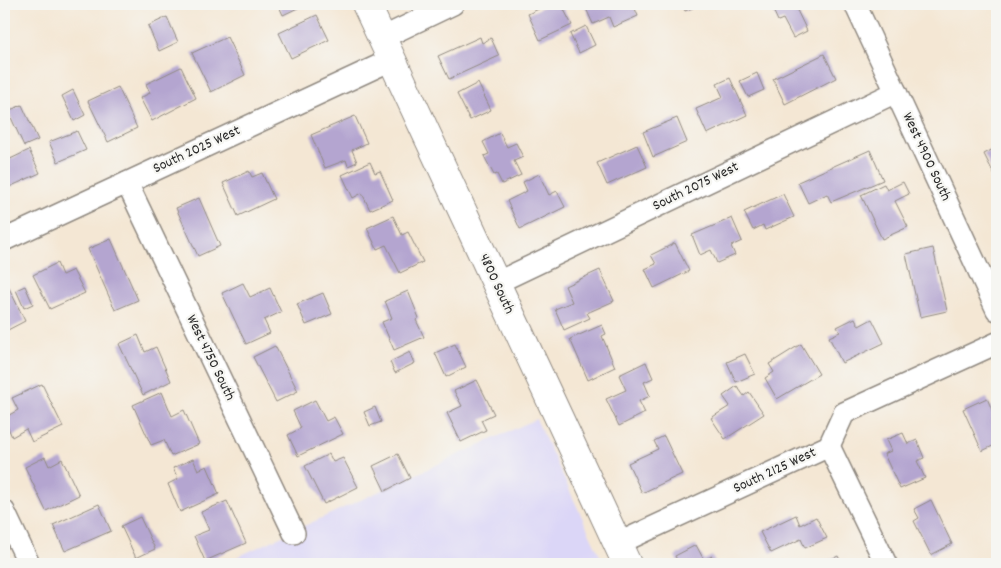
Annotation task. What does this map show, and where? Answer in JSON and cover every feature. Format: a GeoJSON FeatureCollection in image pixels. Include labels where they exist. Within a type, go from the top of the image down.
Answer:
{"type":"FeatureCollection","features":[{"type":"Feature","properties":{"kind":"main road","name":"4800 South"},"geometry":{"type":"LineString","coordinates":[[366,4],[622,554]]}},
{"type":"Feature","properties":{"kind":"street","name":"South 2025 West"},"geometry":{"type":"LineString","coordinates":[[4,240],[127,183],[386,49],[453,4]]}},
{"type":"Feature","properties":{"kind":"street","name":"West 4900 South"},"geometry":{"type":"LineString","coordinates":[[855,4],[997,310]]}},
{"type":"Feature","properties":{"kind":"street","name":"South 2075 West"},"geometry":{"type":"LineString","coordinates":[[496,283],[896,92]]}},
{"type":"Feature","properties":{"kind":"street","name":"West 4750 South"},"geometry":{"type":"LineString","coordinates":[[127,183],[294,533]]}},
{"type":"Feature","properties":{"kind":"street","name":"South 2125 West"},"geometry":{"type":"LineString","coordinates":[[622,554],[829,446],[844,414],[997,343]]}},
{"type":"Feature","properties":{"kind":"street"},"geometry":{"type":"LineString","coordinates":[[829,446],[886,564]]}},
{"type":"Feature","properties":{"kind":"street"},"geometry":{"type":"LineString","coordinates":[[4,511],[29,564]]}},
{"type":"Feature","properties":{"kind":"shaded area"},"geometry":{"type":"Polygon","coordinates":[[[536,419],[604,564],[222,564],[536,419]]]}},
{"type":"Feature","properties":{"kind":"building"},"geometry":{"type":"Polygon","coordinates":[[[278,4],[306,4],[283,15],[278,4]]]}},
{"type":"Feature","properties":{"kind":"building"},"geometry":{"type":"Polygon","coordinates":[[[549,4],[561,4],[572,25],[540,40],[528,14],[549,4]]]}},
{"type":"Feature","properties":{"kind":"building"},"geometry":{"type":"Polygon","coordinates":[[[584,4],[633,4],[638,16],[613,27],[609,17],[593,24],[584,4]]]}},
{"type":"Feature","properties":{"kind":"building"},"geometry":{"type":"Polygon","coordinates":[[[682,4],[696,4],[697,6],[685,11],[682,4]]]}},
{"type":"Feature","properties":{"kind":"building"},"geometry":{"type":"Polygon","coordinates":[[[785,4],[794,4],[807,31],[793,38],[783,19],[778,21],[773,10],[785,4]]]}},
{"type":"Feature","properties":{"kind":"building"},"geometry":{"type":"Polygon","coordinates":[[[317,15],[329,40],[291,58],[279,33],[317,15]]]}},
{"type":"Feature","properties":{"kind":"building"},"geometry":{"type":"Polygon","coordinates":[[[167,17],[178,42],[159,51],[148,26],[167,17]]]}},
{"type":"Feature","properties":{"kind":"building"},"geometry":{"type":"Polygon","coordinates":[[[586,26],[595,45],[579,53],[570,34],[586,26]]]}},
{"type":"Feature","properties":{"kind":"building"},"geometry":{"type":"Polygon","coordinates":[[[227,37],[245,75],[211,92],[192,53],[227,37]]]}},
{"type":"Feature","properties":{"kind":"building"},"geometry":{"type":"Polygon","coordinates":[[[480,37],[482,43],[491,38],[499,56],[449,79],[438,56],[480,37]]]}},
{"type":"Feature","properties":{"kind":"building"},"geometry":{"type":"Polygon","coordinates":[[[824,54],[836,78],[785,104],[773,79],[824,54]]]}},
{"type":"Feature","properties":{"kind":"building"},"geometry":{"type":"Polygon","coordinates":[[[181,67],[196,98],[152,121],[140,98],[150,93],[146,84],[181,67]]]}},
{"type":"Feature","properties":{"kind":"building"},"geometry":{"type":"Polygon","coordinates":[[[757,73],[764,90],[748,97],[740,81],[757,73]]]}},
{"type":"Feature","properties":{"kind":"building"},"geometry":{"type":"Polygon","coordinates":[[[730,78],[747,115],[707,134],[696,109],[723,97],[717,84],[730,78]]]}},
{"type":"Feature","properties":{"kind":"building"},"geometry":{"type":"Polygon","coordinates":[[[478,83],[491,110],[470,120],[457,94],[478,83]]]}},
{"type":"Feature","properties":{"kind":"building"},"geometry":{"type":"Polygon","coordinates":[[[118,87],[137,128],[108,142],[88,101],[118,87]]]}},
{"type":"Feature","properties":{"kind":"building"},"geometry":{"type":"Polygon","coordinates":[[[73,90],[85,115],[74,121],[62,96],[73,90]]]}},
{"type":"Feature","properties":{"kind":"building"},"geometry":{"type":"Polygon","coordinates":[[[22,105],[38,140],[24,146],[8,111],[22,105]]]}},
{"type":"Feature","properties":{"kind":"building"},"geometry":{"type":"Polygon","coordinates":[[[355,116],[367,143],[352,150],[357,162],[348,166],[346,160],[325,168],[311,135],[355,116]]]}},
{"type":"Feature","properties":{"kind":"building"},"geometry":{"type":"Polygon","coordinates":[[[677,118],[687,142],[653,157],[643,132],[677,118]]]}},
{"type":"Feature","properties":{"kind":"building"},"geometry":{"type":"Polygon","coordinates":[[[77,131],[86,150],[58,162],[49,142],[77,131]]]}},
{"type":"Feature","properties":{"kind":"building"},"geometry":{"type":"Polygon","coordinates":[[[500,133],[507,147],[516,143],[523,157],[514,161],[521,175],[502,184],[497,174],[494,175],[484,156],[489,154],[483,142],[500,133]]]}},
{"type":"Feature","properties":{"kind":"building"},"geometry":{"type":"Polygon","coordinates":[[[637,145],[647,167],[607,185],[597,163],[637,145]]]}},
{"type":"Feature","properties":{"kind":"building"},"geometry":{"type":"Polygon","coordinates":[[[997,147],[997,180],[984,154],[997,147]]]}},
{"type":"Feature","properties":{"kind":"building"},"geometry":{"type":"Polygon","coordinates":[[[29,150],[40,173],[7,188],[4,181],[4,162],[29,150]]]}},
{"type":"Feature","properties":{"kind":"building"},"geometry":{"type":"Polygon","coordinates":[[[870,150],[883,180],[831,202],[827,194],[808,203],[798,182],[870,150]]]}},
{"type":"Feature","properties":{"kind":"building"},"geometry":{"type":"Polygon","coordinates":[[[370,162],[375,173],[380,171],[393,200],[370,210],[362,193],[353,198],[342,175],[370,162]]]}},
{"type":"Feature","properties":{"kind":"building"},"geometry":{"type":"Polygon","coordinates":[[[249,171],[252,177],[262,173],[274,199],[238,216],[223,183],[249,171]]]}},
{"type":"Feature","properties":{"kind":"building"},"geometry":{"type":"Polygon","coordinates":[[[539,174],[549,195],[557,191],[565,207],[520,229],[507,201],[527,191],[523,182],[539,174]]]}},
{"type":"Feature","properties":{"kind":"building"},"geometry":{"type":"Polygon","coordinates":[[[903,182],[909,194],[895,201],[908,227],[882,239],[861,195],[884,184],[887,190],[903,182]]]}},
{"type":"Feature","properties":{"kind":"building"},"geometry":{"type":"Polygon","coordinates":[[[783,194],[794,217],[765,230],[763,225],[753,230],[744,212],[783,194]]]}},
{"type":"Feature","properties":{"kind":"building"},"geometry":{"type":"Polygon","coordinates":[[[199,198],[220,246],[198,256],[176,208],[199,198]]]}},
{"type":"Feature","properties":{"kind":"building"},"geometry":{"type":"Polygon","coordinates":[[[393,216],[402,235],[408,232],[423,262],[400,273],[386,245],[377,249],[367,228],[393,216]]]}},
{"type":"Feature","properties":{"kind":"building"},"geometry":{"type":"Polygon","coordinates":[[[732,218],[742,241],[731,246],[735,255],[717,263],[711,250],[700,255],[692,235],[732,218]]]}},
{"type":"Feature","properties":{"kind":"building"},"geometry":{"type":"Polygon","coordinates":[[[111,239],[138,300],[115,310],[88,249],[111,239]]]}},
{"type":"Feature","properties":{"kind":"building"},"geometry":{"type":"Polygon","coordinates":[[[675,243],[689,271],[654,288],[645,269],[656,264],[651,255],[675,243]]]}},
{"type":"Feature","properties":{"kind":"building"},"geometry":{"type":"Polygon","coordinates":[[[933,248],[947,311],[920,317],[906,254],[933,248]]]}},
{"type":"Feature","properties":{"kind":"building"},"geometry":{"type":"Polygon","coordinates":[[[57,263],[62,275],[73,270],[85,293],[50,309],[33,275],[57,263]]]}},
{"type":"Feature","properties":{"kind":"building"},"geometry":{"type":"Polygon","coordinates":[[[600,270],[614,301],[587,313],[590,318],[564,330],[555,309],[572,302],[565,286],[600,270]]]}},
{"type":"Feature","properties":{"kind":"building"},"geometry":{"type":"Polygon","coordinates":[[[243,283],[250,297],[270,288],[281,312],[264,320],[270,333],[246,344],[222,293],[243,283]]]}},
{"type":"Feature","properties":{"kind":"building"},"geometry":{"type":"Polygon","coordinates":[[[8,286],[25,321],[4,332],[4,289],[8,286]]]}},
{"type":"Feature","properties":{"kind":"building"},"geometry":{"type":"Polygon","coordinates":[[[25,286],[33,304],[24,308],[16,290],[25,286]]]}},
{"type":"Feature","properties":{"kind":"building"},"geometry":{"type":"Polygon","coordinates":[[[408,291],[419,318],[416,320],[424,337],[394,350],[382,322],[392,318],[385,301],[408,291]]]}},
{"type":"Feature","properties":{"kind":"building"},"geometry":{"type":"Polygon","coordinates":[[[323,293],[332,314],[306,325],[297,304],[323,293]]]}},
{"type":"Feature","properties":{"kind":"building"},"geometry":{"type":"Polygon","coordinates":[[[855,318],[859,326],[872,319],[884,343],[842,363],[829,337],[840,332],[837,327],[855,318]]]}},
{"type":"Feature","properties":{"kind":"building"},"geometry":{"type":"Polygon","coordinates":[[[602,325],[606,334],[602,336],[615,367],[588,380],[570,339],[602,325]]]}},
{"type":"Feature","properties":{"kind":"building"},"geometry":{"type":"Polygon","coordinates":[[[138,335],[145,352],[156,347],[171,381],[143,395],[119,344],[138,335]]]}},
{"type":"Feature","properties":{"kind":"building"},"geometry":{"type":"Polygon","coordinates":[[[455,344],[466,367],[446,377],[435,353],[455,344]]]}},
{"type":"Feature","properties":{"kind":"building"},"geometry":{"type":"Polygon","coordinates":[[[801,344],[819,374],[777,399],[765,378],[774,372],[769,364],[801,344]]]}},
{"type":"Feature","properties":{"kind":"building"},"geometry":{"type":"Polygon","coordinates":[[[275,346],[298,391],[276,402],[253,357],[275,346]]]}},
{"type":"Feature","properties":{"kind":"building"},"geometry":{"type":"Polygon","coordinates":[[[410,352],[415,363],[395,373],[390,362],[410,352]]]}},
{"type":"Feature","properties":{"kind":"building"},"geometry":{"type":"Polygon","coordinates":[[[745,354],[755,374],[736,382],[727,362],[745,354]]]}},
{"type":"Feature","properties":{"kind":"building"},"geometry":{"type":"Polygon","coordinates":[[[646,362],[653,378],[644,382],[650,396],[639,401],[645,413],[619,426],[606,399],[626,390],[619,375],[646,362]]]}},
{"type":"Feature","properties":{"kind":"building"},"geometry":{"type":"Polygon","coordinates":[[[477,380],[494,414],[481,420],[486,430],[461,442],[447,413],[462,406],[454,391],[477,380]]]}},
{"type":"Feature","properties":{"kind":"building"},"geometry":{"type":"Polygon","coordinates":[[[42,384],[63,427],[32,442],[26,429],[12,437],[4,418],[18,410],[12,398],[42,384]]]}},
{"type":"Feature","properties":{"kind":"building"},"geometry":{"type":"Polygon","coordinates":[[[737,386],[744,396],[749,392],[764,414],[725,439],[711,418],[730,406],[723,396],[737,386]]]}},
{"type":"Feature","properties":{"kind":"building"},"geometry":{"type":"Polygon","coordinates":[[[162,392],[172,416],[184,410],[199,444],[171,456],[164,440],[151,445],[133,405],[162,392]]]}},
{"type":"Feature","properties":{"kind":"building"},"geometry":{"type":"Polygon","coordinates":[[[987,398],[997,422],[997,444],[982,451],[963,409],[987,398]]]}},
{"type":"Feature","properties":{"kind":"building"},"geometry":{"type":"Polygon","coordinates":[[[315,400],[326,421],[334,417],[343,434],[298,456],[288,435],[301,428],[293,411],[315,400]]]}},
{"type":"Feature","properties":{"kind":"building"},"geometry":{"type":"Polygon","coordinates":[[[375,407],[381,422],[370,426],[364,412],[375,407]]]}},
{"type":"Feature","properties":{"kind":"building"},"geometry":{"type":"Polygon","coordinates":[[[903,433],[908,444],[917,440],[924,458],[917,461],[925,478],[900,489],[884,454],[891,451],[886,440],[903,433]]]}},
{"type":"Feature","properties":{"kind":"building"},"geometry":{"type":"Polygon","coordinates":[[[664,436],[682,474],[642,493],[628,463],[658,449],[654,441],[664,436]]]}},
{"type":"Feature","properties":{"kind":"building"},"geometry":{"type":"Polygon","coordinates":[[[329,454],[333,462],[343,458],[358,487],[324,504],[305,466],[329,454]]]}},
{"type":"Feature","properties":{"kind":"building"},"geometry":{"type":"Polygon","coordinates":[[[398,454],[410,478],[385,491],[373,466],[398,454]]]}},
{"type":"Feature","properties":{"kind":"building"},"geometry":{"type":"Polygon","coordinates":[[[45,457],[49,466],[62,459],[79,495],[46,511],[25,467],[45,457]]]}},
{"type":"Feature","properties":{"kind":"building"},"geometry":{"type":"Polygon","coordinates":[[[193,459],[198,470],[207,466],[219,494],[180,512],[168,484],[178,479],[173,468],[193,459]]]}},
{"type":"Feature","properties":{"kind":"building"},"geometry":{"type":"Polygon","coordinates":[[[931,500],[952,544],[931,555],[914,521],[919,518],[914,509],[931,500]]]}},
{"type":"Feature","properties":{"kind":"building"},"geometry":{"type":"Polygon","coordinates":[[[227,501],[246,543],[205,561],[194,536],[209,530],[201,512],[227,501]]]}},
{"type":"Feature","properties":{"kind":"building"},"geometry":{"type":"Polygon","coordinates":[[[99,504],[111,531],[65,551],[53,525],[99,504]]]}},
{"type":"Feature","properties":{"kind":"building"},"geometry":{"type":"Polygon","coordinates":[[[796,515],[800,525],[816,517],[827,538],[805,548],[801,539],[771,553],[760,532],[796,515]]]}},
{"type":"Feature","properties":{"kind":"building"},"geometry":{"type":"Polygon","coordinates":[[[140,517],[155,549],[136,558],[121,526],[140,517]]]}},
{"type":"Feature","properties":{"kind":"building"},"geometry":{"type":"Polygon","coordinates":[[[696,545],[704,560],[712,556],[716,564],[679,564],[675,556],[696,545]]]}},
{"type":"Feature","properties":{"kind":"building"},"geometry":{"type":"Polygon","coordinates":[[[838,556],[842,564],[820,564],[838,556]]]}}]}
